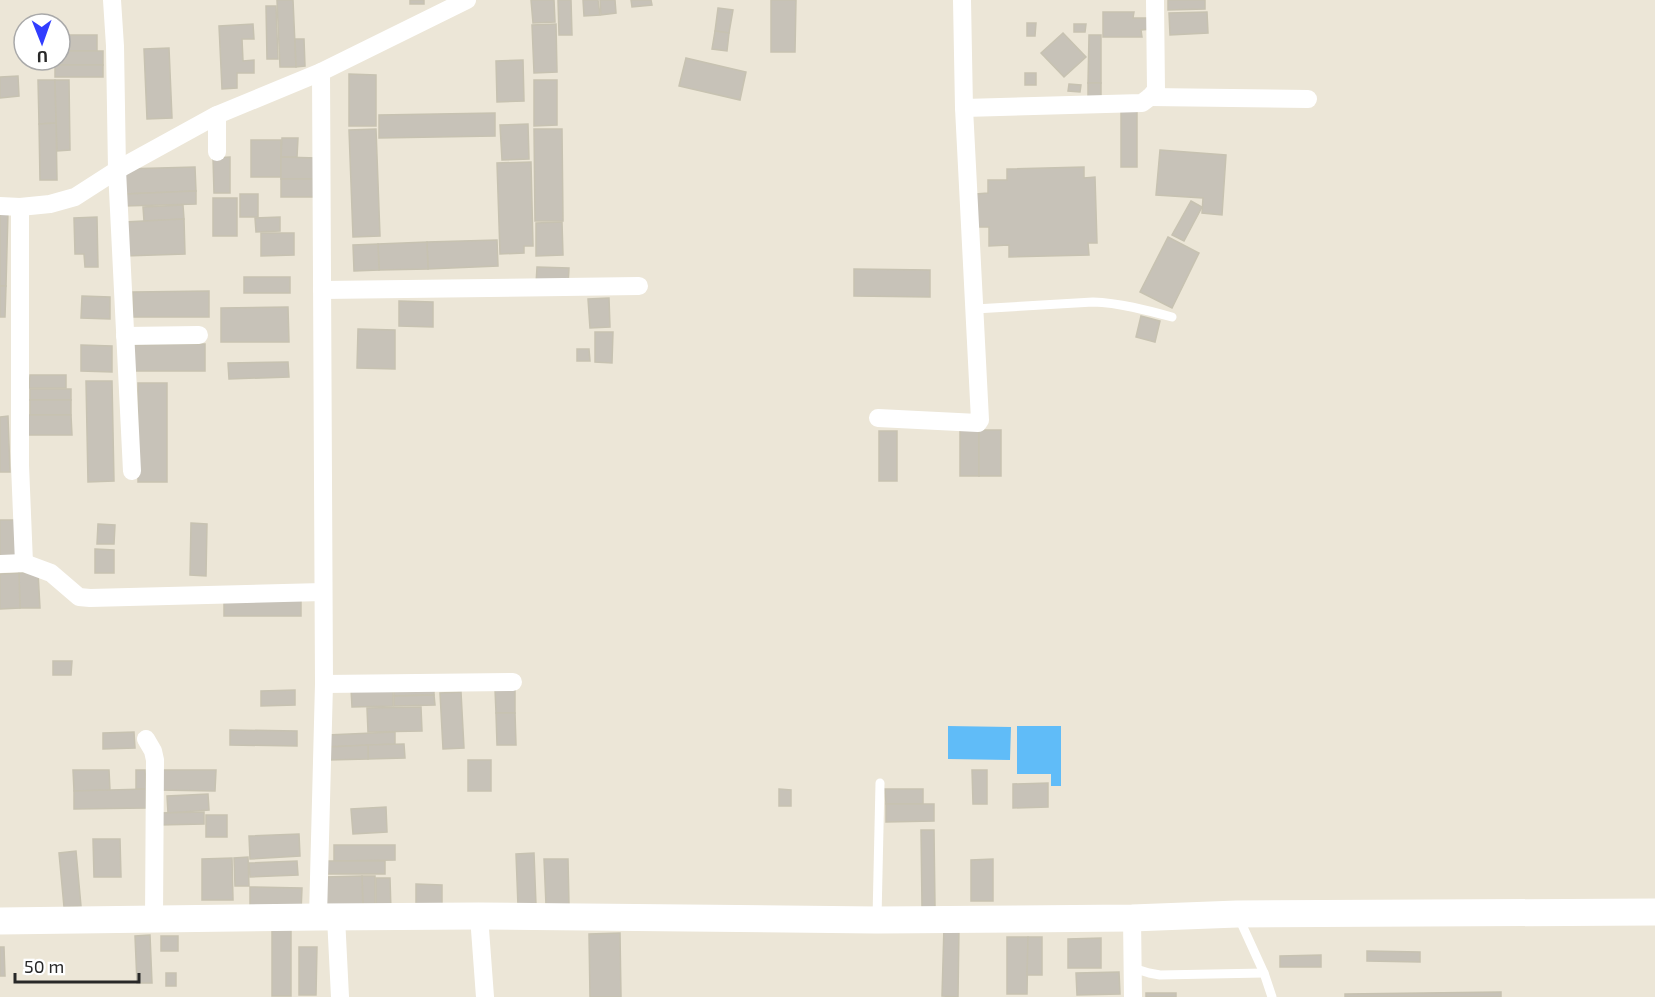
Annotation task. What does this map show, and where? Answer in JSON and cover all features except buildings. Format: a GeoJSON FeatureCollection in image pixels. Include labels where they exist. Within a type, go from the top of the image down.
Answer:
{"type":"FeatureCollection","features":[{"type":"Feature","properties":{"kind":"street"},"geometry":{"type":"LineString","coordinates":[[112,0],[117,170],[132,471]]}},
{"type":"Feature","properties":{"kind":"street"},"geometry":{"type":"LineString","coordinates":[[0,206],[50,204],[75,197],[117,170],[217,115],[321,72],[467,0]]}},
{"type":"Feature","properties":{"kind":"street"},"geometry":{"type":"LineString","coordinates":[[878,418],[980,422],[964,108],[962,0]]}},
{"type":"Feature","properties":{"kind":"street"},"geometry":{"type":"LineString","coordinates":[[964,108],[1142,104],[1156,90],[1155,0]]}},
{"type":"Feature","properties":{"kind":"street"},"geometry":{"type":"LineString","coordinates":[[321,72],[327,917],[340,997]]}},
{"type":"Feature","properties":{"kind":"street"},"geometry":{"type":"LineString","coordinates":[[1150,97],[1308,99]]}},
{"type":"Feature","properties":{"kind":"street"},"geometry":{"type":"LineString","coordinates":[[217,115],[217,152]]}},
{"type":"Feature","properties":{"kind":"street"},"geometry":{"type":"LineString","coordinates":[[20,207],[20,465],[24,563]]}},
{"type":"Feature","properties":{"kind":"street"},"geometry":{"type":"LineString","coordinates":[[322,290],[639,286]]}},
{"type":"Feature","properties":{"kind":"street"},"geometry":{"type":"LineString","coordinates":[[125,336],[199,335]]}},
{"type":"Feature","properties":{"kind":"street"},"geometry":{"type":"LineString","coordinates":[[0,564],[24,563],[51,573],[79,597],[90,598],[323,592]]}},
{"type":"Feature","properties":{"kind":"street"},"geometry":{"type":"LineString","coordinates":[[324,684],[513,682]]}},
{"type":"Feature","properties":{"kind":"street"},"geometry":{"type":"LineString","coordinates":[[146,739],[155,760],[154,919]]}},
{"type":"Feature","properties":{"kind":"street"},"geometry":{"type":"LineString","coordinates":[[0,921],[479,916],[877,920],[1132,918],[1237,914],[1655,912]]}},
{"type":"Feature","properties":{"kind":"street"},"geometry":{"type":"LineString","coordinates":[[479,916],[486,997]]}},
{"type":"Feature","properties":{"kind":"street"},"geometry":{"type":"LineString","coordinates":[[1132,918],[1133,997]]}},
{"type":"Feature","properties":{"kind":"lane"},"geometry":{"type":"LineString","coordinates":[[975,309],[1093,302],[1139,308],[1172,317]]}},
{"type":"Feature","properties":{"kind":"lane"},"geometry":{"type":"LineString","coordinates":[[877,920],[880,783]]}},
{"type":"Feature","properties":{"kind":"lane"},"geometry":{"type":"LineString","coordinates":[[1237,914],[1264,973],[1272,997]]}},
{"type":"Feature","properties":{"kind":"lane"},"geometry":{"type":"LineString","coordinates":[[1133,968],[1160,975],[1264,973]]}},
{"type":"Feature","properties":{"kind":"water"},"geometry":{"type":"Polygon","coordinates":[[[948,726],[1011,727],[1010,760],[948,759],[948,726]]]}},
{"type":"Feature","properties":{"kind":"water"},"geometry":{"type":"Polygon","coordinates":[[[1017,726],[1061,726],[1061,786],[1051,786],[1051,774],[1017,774],[1017,726]]]}}]}
